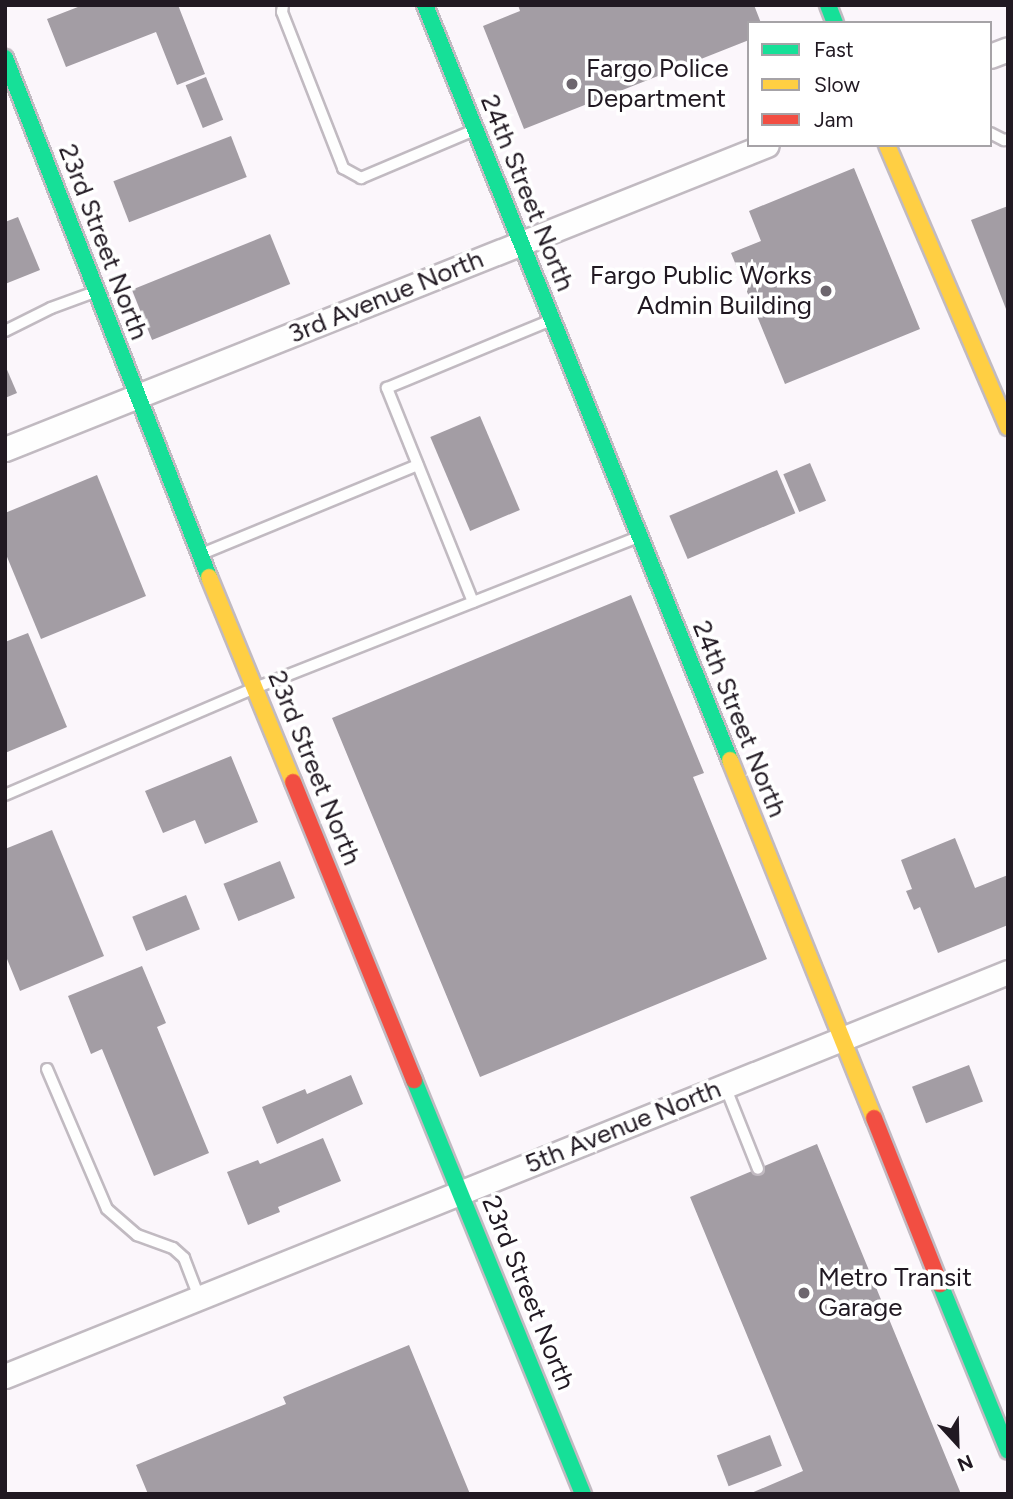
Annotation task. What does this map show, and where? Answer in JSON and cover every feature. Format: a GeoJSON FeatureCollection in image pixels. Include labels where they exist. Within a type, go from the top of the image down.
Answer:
{"type":"FeatureCollection","features":[{"type":"Feature","properties":{"kind":"street","name":"24th Street North"},"geometry":{"type":"LineString","coordinates":[[425,5],[1008,1451]]}},
{"type":"Feature","properties":{"kind":"street","name":"23rd Street North"},"geometry":{"type":"LineString","coordinates":[[5,58],[136,397],[583,1494]]}},
{"type":"Feature","properties":{"kind":"street","name":"3rd Avenue North"},"geometry":{"type":"LineString","coordinates":[[5,449],[762,147]]}},
{"type":"Feature","properties":{"kind":"street"},"geometry":{"type":"LineString","coordinates":[[888,147],[1008,427]]}},
{"type":"Feature","properties":{"kind":"street","name":"5th Avenue North"},"geometry":{"type":"LineString","coordinates":[[5,1376],[1008,972]]}},
{"type":"Feature","properties":{"kind":"lane"},"geometry":{"type":"LineString","coordinates":[[283,5],[282,12],[343,168],[361,178],[475,130]]}},
{"type":"Feature","properties":{"kind":"lane"},"geometry":{"type":"LineString","coordinates":[[992,134],[1004,140],[1008,139]]}},
{"type":"Feature","properties":{"kind":"lane"},"geometry":{"type":"LineString","coordinates":[[5,331],[51,308],[95,292]]}},
{"type":"Feature","properties":{"kind":"lane"},"geometry":{"type":"LineString","coordinates":[[472,602],[387,388],[552,320]]}},
{"type":"Feature","properties":{"kind":"lane"},"geometry":{"type":"LineString","coordinates":[[200,554],[418,465]]}},
{"type":"Feature","properties":{"kind":"lane"},"geometry":{"type":"LineString","coordinates":[[5,795],[255,688],[639,536]]}},
{"type":"Feature","properties":{"kind":"lane"},"geometry":{"type":"LineString","coordinates":[[47,1069],[107,1209],[137,1236],[173,1248],[184,1258],[199,1297]]}},
{"type":"Feature","properties":{"kind":"lane"},"geometry":{"type":"LineString","coordinates":[[725,1086],[758,1169]]}},
{"type":"Feature","properties":{"kind":"building"},"geometry":{"type":"Polygon","coordinates":[[[83,5],[178,5],[205,74],[177,85],[156,32],[66,67],[47,19],[83,5]]]}},
{"type":"Feature","properties":{"kind":"building","name":"Fargo Police Department"},"geometry":{"type":"Polygon","coordinates":[[[518,5],[754,5],[760,21],[747,21],[747,41],[524,129],[483,26],[520,11],[518,5]]]}},
{"type":"Feature","properties":{"kind":"building"},"geometry":{"type":"Polygon","coordinates":[[[206,77],[223,120],[203,128],[186,85],[206,77]]]}},
{"type":"Feature","properties":{"kind":"building"},"geometry":{"type":"Polygon","coordinates":[[[231,136],[247,177],[129,222],[113,181],[231,136]]]}},
{"type":"Feature","properties":{"kind":"building","name":"Fargo Public Works Admin Building"},"geometry":{"type":"Polygon","coordinates":[[[854,168],[920,329],[785,384],[731,253],[761,241],[749,211],[854,168]]]}},
{"type":"Feature","properties":{"kind":"building"},"geometry":{"type":"Polygon","coordinates":[[[1008,206],[1008,314],[971,220],[1008,206]]]}},
{"type":"Feature","properties":{"kind":"building"},"geometry":{"type":"Polygon","coordinates":[[[18,217],[40,270],[5,284],[5,222],[18,217]]]}},
{"type":"Feature","properties":{"kind":"building"},"geometry":{"type":"Polygon","coordinates":[[[270,234],[290,284],[152,340],[132,290],[270,234]]]}},
{"type":"Feature","properties":{"kind":"building"},"geometry":{"type":"Polygon","coordinates":[[[5,365],[17,393],[5,398],[5,365]]]}},
{"type":"Feature","properties":{"kind":"building"},"geometry":{"type":"Polygon","coordinates":[[[480,416],[520,510],[470,531],[430,437],[480,416]]]}},
{"type":"Feature","properties":{"kind":"building"},"geometry":{"type":"Polygon","coordinates":[[[810,463],[826,501],[799,512],[783,474],[810,463]]]}},
{"type":"Feature","properties":{"kind":"building"},"geometry":{"type":"Polygon","coordinates":[[[777,470],[795,513],[688,559],[669,516],[777,470]]]}},
{"type":"Feature","properties":{"kind":"building"},"geometry":{"type":"Polygon","coordinates":[[[97,475],[146,596],[41,639],[5,552],[5,513],[97,475]]]}},
{"type":"Feature","properties":{"kind":"building"},"geometry":{"type":"Polygon","coordinates":[[[631,595],[704,773],[693,777],[767,959],[480,1077],[332,718],[631,595]]]}},
{"type":"Feature","properties":{"kind":"building"},"geometry":{"type":"Polygon","coordinates":[[[28,633],[67,727],[5,753],[5,642],[28,633]]]}},
{"type":"Feature","properties":{"kind":"building"},"geometry":{"type":"Polygon","coordinates":[[[231,756],[258,822],[205,844],[195,820],[163,833],[145,791],[231,756]]]}},
{"type":"Feature","properties":{"kind":"building"},"geometry":{"type":"Polygon","coordinates":[[[52,830],[104,956],[20,991],[5,954],[5,849],[52,830]]]}},
{"type":"Feature","properties":{"kind":"building"},"geometry":{"type":"Polygon","coordinates":[[[955,838],[975,888],[1008,875],[1008,925],[938,953],[920,907],[914,910],[906,891],[912,889],[901,860],[955,838]]]}},
{"type":"Feature","properties":{"kind":"building"},"geometry":{"type":"Polygon","coordinates":[[[280,861],[295,898],[238,921],[223,884],[280,861]]]}},
{"type":"Feature","properties":{"kind":"building"},"geometry":{"type":"Polygon","coordinates":[[[186,895],[200,929],[146,951],[132,917],[186,895]]]}},
{"type":"Feature","properties":{"kind":"building"},"geometry":{"type":"Polygon","coordinates":[[[142,966],[166,1023],[157,1027],[209,1153],[154,1176],[102,1049],[91,1054],[68,996],[142,966]]]}},
{"type":"Feature","properties":{"kind":"building"},"geometry":{"type":"Polygon","coordinates":[[[969,1065],[983,1101],[926,1123],[912,1087],[969,1065]]]}},
{"type":"Feature","properties":{"kind":"building"},"geometry":{"type":"Polygon","coordinates":[[[351,1075],[363,1104],[277,1144],[262,1107],[305,1089],[307,1094],[351,1075]]]}},
{"type":"Feature","properties":{"kind":"building"},"geometry":{"type":"Polygon","coordinates":[[[323,1138],[341,1181],[278,1207],[280,1212],[248,1225],[227,1172],[258,1160],[260,1164],[323,1138]]]}},
{"type":"Feature","properties":{"kind":"building","name":"Metro Transit Garage"},"geometry":{"type":"Polygon","coordinates":[[[817,1144],[961,1494],[749,1494],[803,1471],[690,1197],[817,1144]]]}},
{"type":"Feature","properties":{"kind":"building"},"geometry":{"type":"Polygon","coordinates":[[[409,1345],[470,1494],[148,1494],[136,1465],[286,1404],[283,1397],[409,1345]]]}},
{"type":"Feature","properties":{"kind":"building"},"geometry":{"type":"Polygon","coordinates":[[[770,1435],[782,1466],[729,1486],[717,1455],[770,1435]]]}},
{"type":"Feature","properties":{"kind":"traffic: fast"},"geometry":{"type":"LineString","coordinates":[[425,5],[730,760]]}},
{"type":"Feature","properties":{"kind":"traffic: fast"},"geometry":{"type":"LineString","coordinates":[[828,5],[834,21]]}},
{"type":"Feature","properties":{"kind":"traffic: fast"},"geometry":{"type":"LineString","coordinates":[[5,58],[209,577]]}},
{"type":"Feature","properties":{"kind":"traffic: fast"},"geometry":{"type":"LineString","coordinates":[[414,1080],[583,1494]]}},
{"type":"Feature","properties":{"kind":"traffic: fast"},"geometry":{"type":"LineString","coordinates":[[940,1284],[1008,1451]]}},
{"type":"Feature","properties":{"kind":"traffic: slow"},"geometry":{"type":"LineString","coordinates":[[888,147],[1008,427]]}},
{"type":"Feature","properties":{"kind":"traffic: slow"},"geometry":{"type":"LineString","coordinates":[[209,577],[293,782]]}},
{"type":"Feature","properties":{"kind":"traffic: slow"},"geometry":{"type":"LineString","coordinates":[[730,760],[874,1118]]}},
{"type":"Feature","properties":{"kind":"traffic: jam"},"geometry":{"type":"LineString","coordinates":[[293,782],[414,1080]]}},
{"type":"Feature","properties":{"kind":"traffic: jam"},"geometry":{"type":"LineString","coordinates":[[874,1118],[940,1284]]}},
{"type":"Feature","properties":{"kind":"place","name":"Fargo Police Department"},"geometry":{"type":"Point","coordinates":[572,84]}},
{"type":"Feature","properties":{"kind":"place","name":"Fargo Public Works Admin Building"},"geometry":{"type":"Point","coordinates":[826,291]}},
{"type":"Feature","properties":{"kind":"place","name":"Metro Transit Garage"},"geometry":{"type":"Point","coordinates":[804,1293]}}]}
